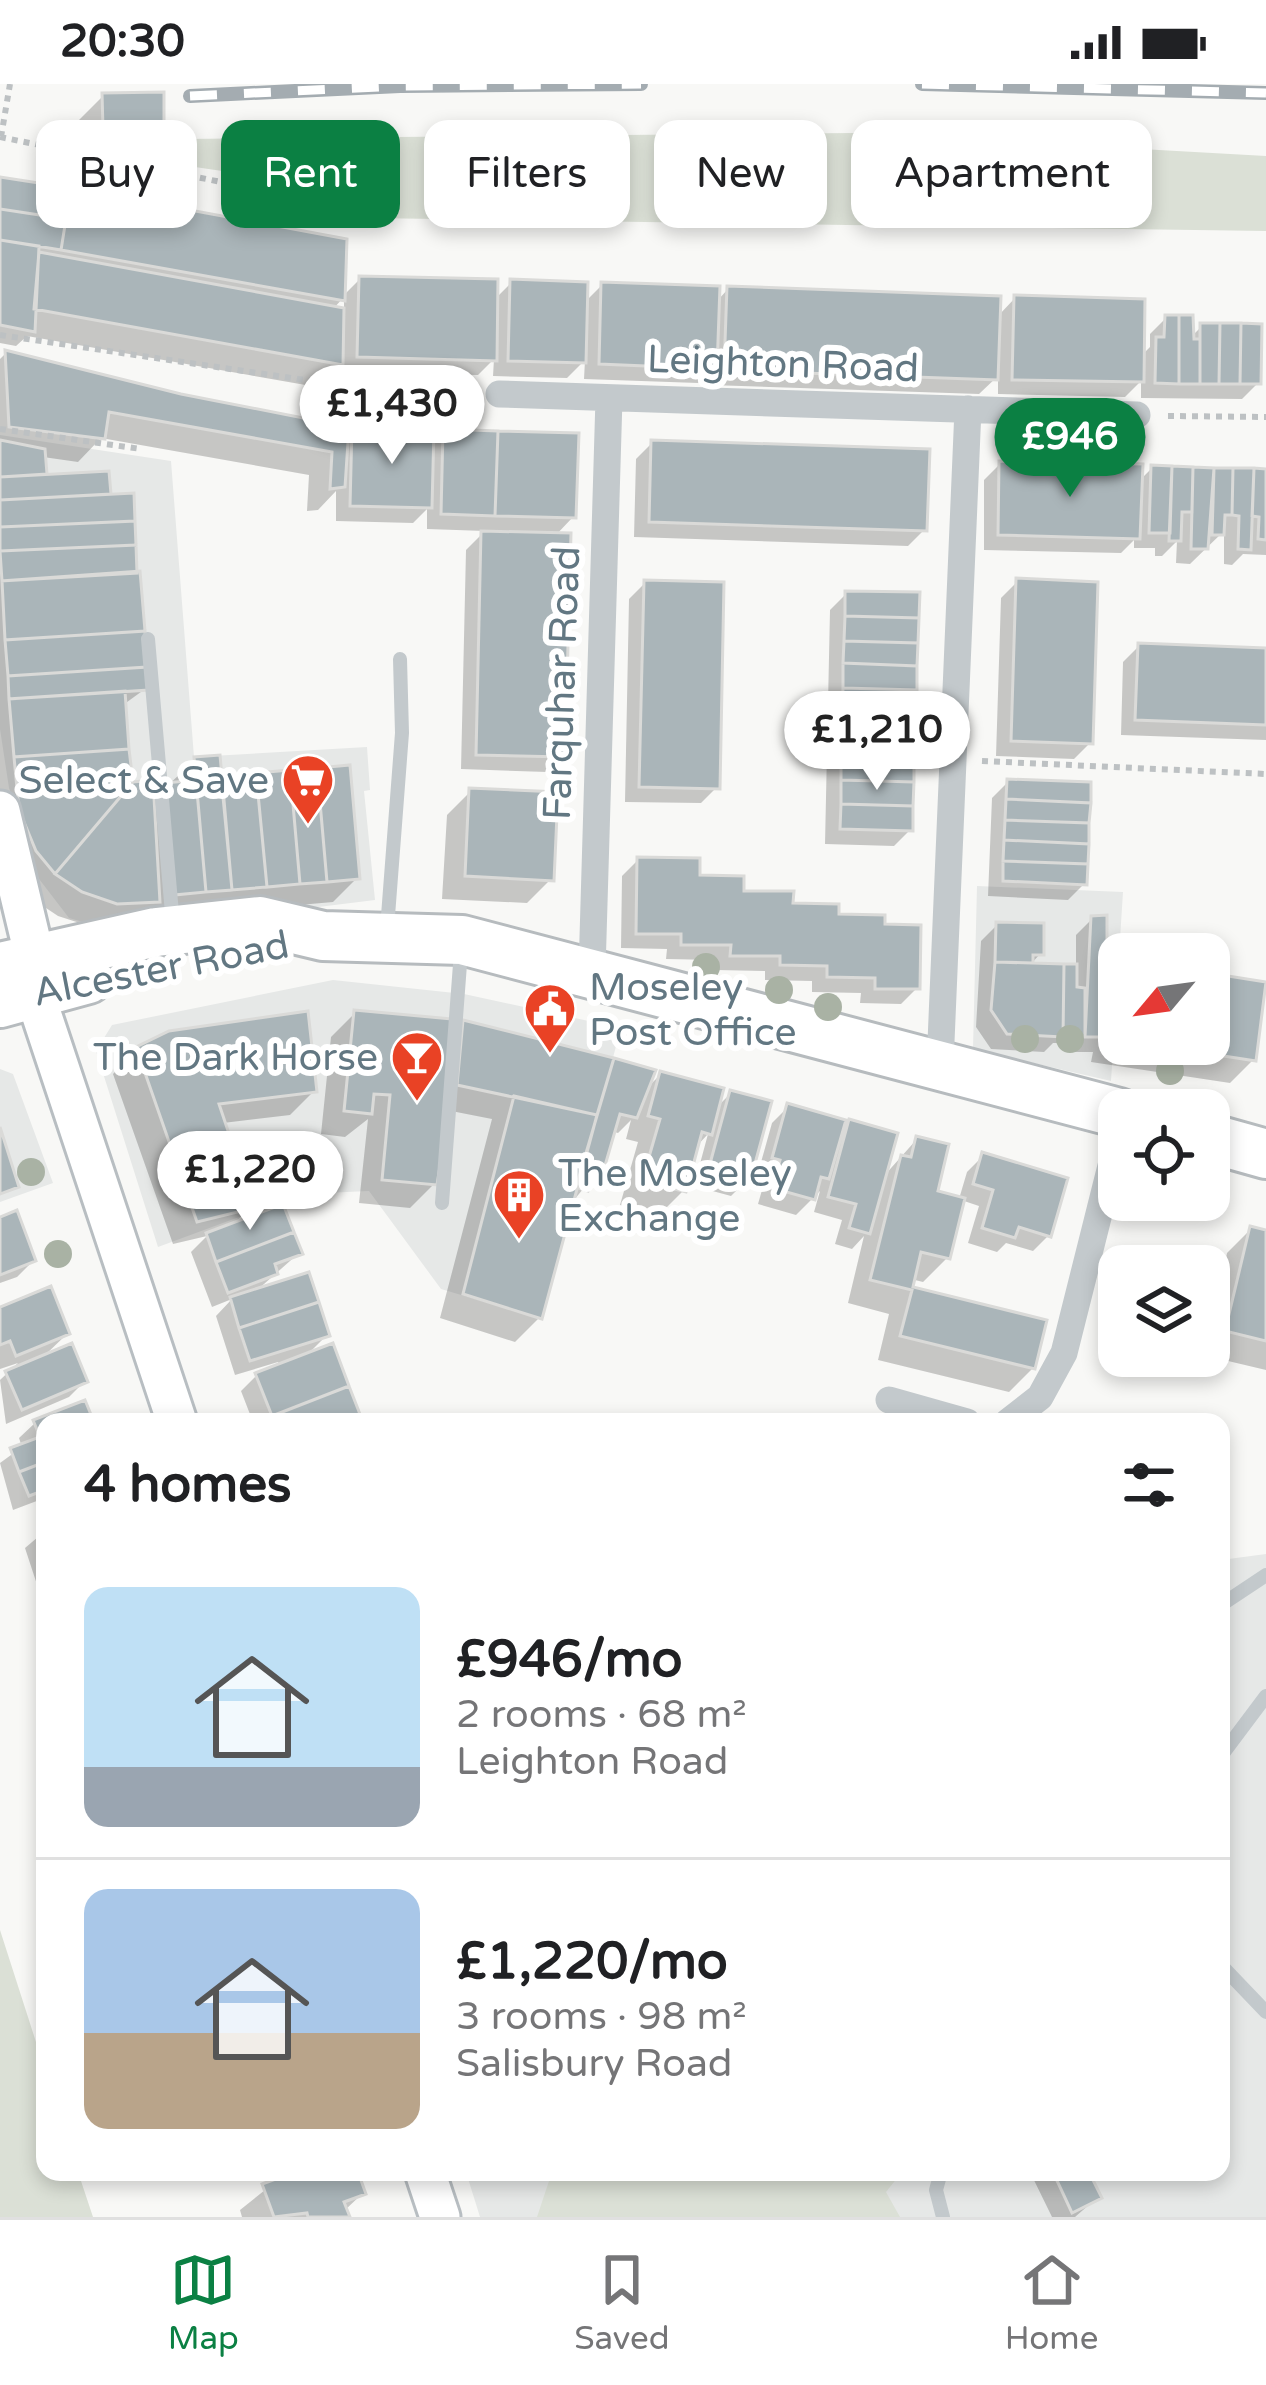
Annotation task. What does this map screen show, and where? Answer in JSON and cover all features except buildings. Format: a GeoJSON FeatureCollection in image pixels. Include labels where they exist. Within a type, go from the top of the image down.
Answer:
{"type":"FeatureCollection","features":[{"type":"Feature","properties":{"kind":"highway","name":"Alcester Road"},"geometry":{"type":"LineString","coordinates":[[12,972],[175,945],[284,946],[323,935],[462,940],[1098,1107]]}},
{"type":"Feature","properties":{"kind":"highway"},"geometry":{"type":"LineString","coordinates":[[1230,1144],[1266,1154]]}},
{"type":"Feature","properties":{"kind":"main road"},"geometry":{"type":"LineString","coordinates":[[0,812],[12,972],[174,1413]]}},
{"type":"Feature","properties":{"kind":"main road"},"geometry":{"type":"LineString","coordinates":[[428,2181],[440,2217]]}},
{"type":"Feature","properties":{"kind":"street","name":"Leighton Road"},"geometry":{"type":"LineString","coordinates":[[499,394],[1137,415]]}},
{"type":"Feature","properties":{"kind":"street","name":"Farquhar Road"},"geometry":{"type":"LineString","coordinates":[[592,971],[609,398]]}},
{"type":"Feature","properties":{"kind":"street"},"geometry":{"type":"LineString","coordinates":[[940,1065],[968,409]]}},
{"type":"Feature","properties":{"kind":"street"},"geometry":{"type":"LineString","coordinates":[[1019,1413],[1040,1397],[1064,1353],[1098,1218]]}},
{"type":"Feature","properties":{"kind":"street"},"geometry":{"type":"LineString","coordinates":[[889,1400],[935,1413]]}},
{"type":"Feature","properties":{"kind":"lane"},"geometry":{"type":"LineString","coordinates":[[148,639],[175,945]]}},
{"type":"Feature","properties":{"kind":"lane"},"geometry":{"type":"LineString","coordinates":[[386,934],[402,733],[400,659]]}},
{"type":"Feature","properties":{"kind":"lane"},"geometry":{"type":"LineString","coordinates":[[442,1203],[462,940]]}},
{"type":"Feature","properties":{"kind":"lane"},"geometry":{"type":"LineString","coordinates":[[1230,1599],[1266,1575]]}},
{"type":"Feature","properties":{"kind":"lane"},"geometry":{"type":"LineString","coordinates":[[1230,1744],[1266,1696]]}},
{"type":"Feature","properties":{"kind":"lane"},"geometry":{"type":"LineString","coordinates":[[1230,1974],[1266,2012]]}},
{"type":"Feature","properties":{"kind":"lane"},"geometry":{"type":"LineString","coordinates":[[938,2181],[943,2217]]}},
{"type":"Feature","properties":{"kind":"path"},"geometry":{"type":"LineString","coordinates":[[10,84],[0,137],[221,182]]}},
{"type":"Feature","properties":{"kind":"path"},"geometry":{"type":"LineString","coordinates":[[0,334],[325,383]]}},
{"type":"Feature","properties":{"kind":"path"},"geometry":{"type":"LineString","coordinates":[[368,392],[499,394]]}},
{"type":"Feature","properties":{"kind":"path"},"geometry":{"type":"LineString","coordinates":[[1137,415],[1266,417]]}},
{"type":"Feature","properties":{"kind":"path"},"geometry":{"type":"LineString","coordinates":[[0,429],[141,449]]}},
{"type":"Feature","properties":{"kind":"path"},"geometry":{"type":"LineString","coordinates":[[954,760],[1266,774]]}},
{"type":"Feature","properties":{"kind":"shaded area"},"geometry":{"type":"Polygon","coordinates":[[[827,133],[851,133],[851,225],[827,225],[827,133]]]}},
{"type":"Feature","properties":{"kind":"shaded area"},"geometry":{"type":"Polygon","coordinates":[[[630,135],[654,135],[654,222],[630,222],[630,135]]]}},
{"type":"Feature","properties":{"kind":"shaded area"},"geometry":{"type":"Polygon","coordinates":[[[400,137],[424,137],[424,219],[400,218],[400,137]]]}},
{"type":"Feature","properties":{"kind":"shaded area"},"geometry":{"type":"Polygon","coordinates":[[[197,139],[221,139],[221,171],[197,167],[197,139]]]}},
{"type":"Feature","properties":{"kind":"shaded area"},"geometry":{"type":"Polygon","coordinates":[[[1152,150],[1266,156],[1266,231],[1059,228],[1152,228],[1152,150]]]}},
{"type":"Feature","properties":{"kind":"shaded area"},"geometry":{"type":"Polygon","coordinates":[[[0,435],[171,461],[194,757],[367,747],[370,790],[364,791],[375,900],[118,932],[69,918],[36,875],[9,788],[0,729],[0,435]]]}},
{"type":"Feature","properties":{"kind":"shaded area"},"geometry":{"type":"Polygon","coordinates":[[[977,886],[1123,892],[1120,933],[1098,933],[1098,1065],[1112,1065],[1111,1081],[973,1049],[977,886]]]}},
{"type":"Feature","properties":{"kind":"shaded area"},"geometry":{"type":"Polygon","coordinates":[[[333,980],[464,994],[621,1028],[542,1319],[441,1289],[369,1191],[301,1194],[158,1247],[96,1051],[112,1025],[333,980]]]}},
{"type":"Feature","properties":{"kind":"shaded area"},"geometry":{"type":"Polygon","coordinates":[[[0,1069],[13,1074],[53,1183],[0,1202],[0,1069]]]}},
{"type":"Feature","properties":{"kind":"shaded area"},"geometry":{"type":"Polygon","coordinates":[[[1266,1554],[1266,2217],[480,2217],[469,2181],[1230,2181],[1230,1559],[1266,1554]]]}},
{"type":"Feature","properties":{"kind":"shaded area"},"geometry":{"type":"Polygon","coordinates":[[[0,1930],[36,2042],[36,2181],[81,2181],[93,2217],[0,2217],[0,1930]]]}},
{"type":"Feature","properties":{"kind":"shaded area"},"geometry":{"type":"Polygon","coordinates":[[[549,2181],[895,2181],[886,2192],[900,2217],[537,2217],[549,2181]]]}},
{"type":"Feature","properties":{"kind":"railway"},"geometry":{"type":"LineString","coordinates":[[190,96],[400,86],[641,84]]}},
{"type":"Feature","properties":{"kind":"railway"},"geometry":{"type":"LineString","coordinates":[[922,84],[1266,93]]}},
{"type":"Feature","properties":{"kind":"place","name":"Select & Save"},"geometry":{"type":"Point","coordinates":[308,826]}},
{"type":"Feature","properties":{"kind":"place","name":"Moseley Post Office"},"geometry":{"type":"Point","coordinates":[550,1055]}},
{"type":"Feature","properties":{"kind":"place","name":"The Dark Horse"},"geometry":{"type":"Point","coordinates":[417,1103]}},
{"type":"Feature","properties":{"kind":"place","name":"The Moseley Exchange"},"geometry":{"type":"Point","coordinates":[519,1241]}}]}
